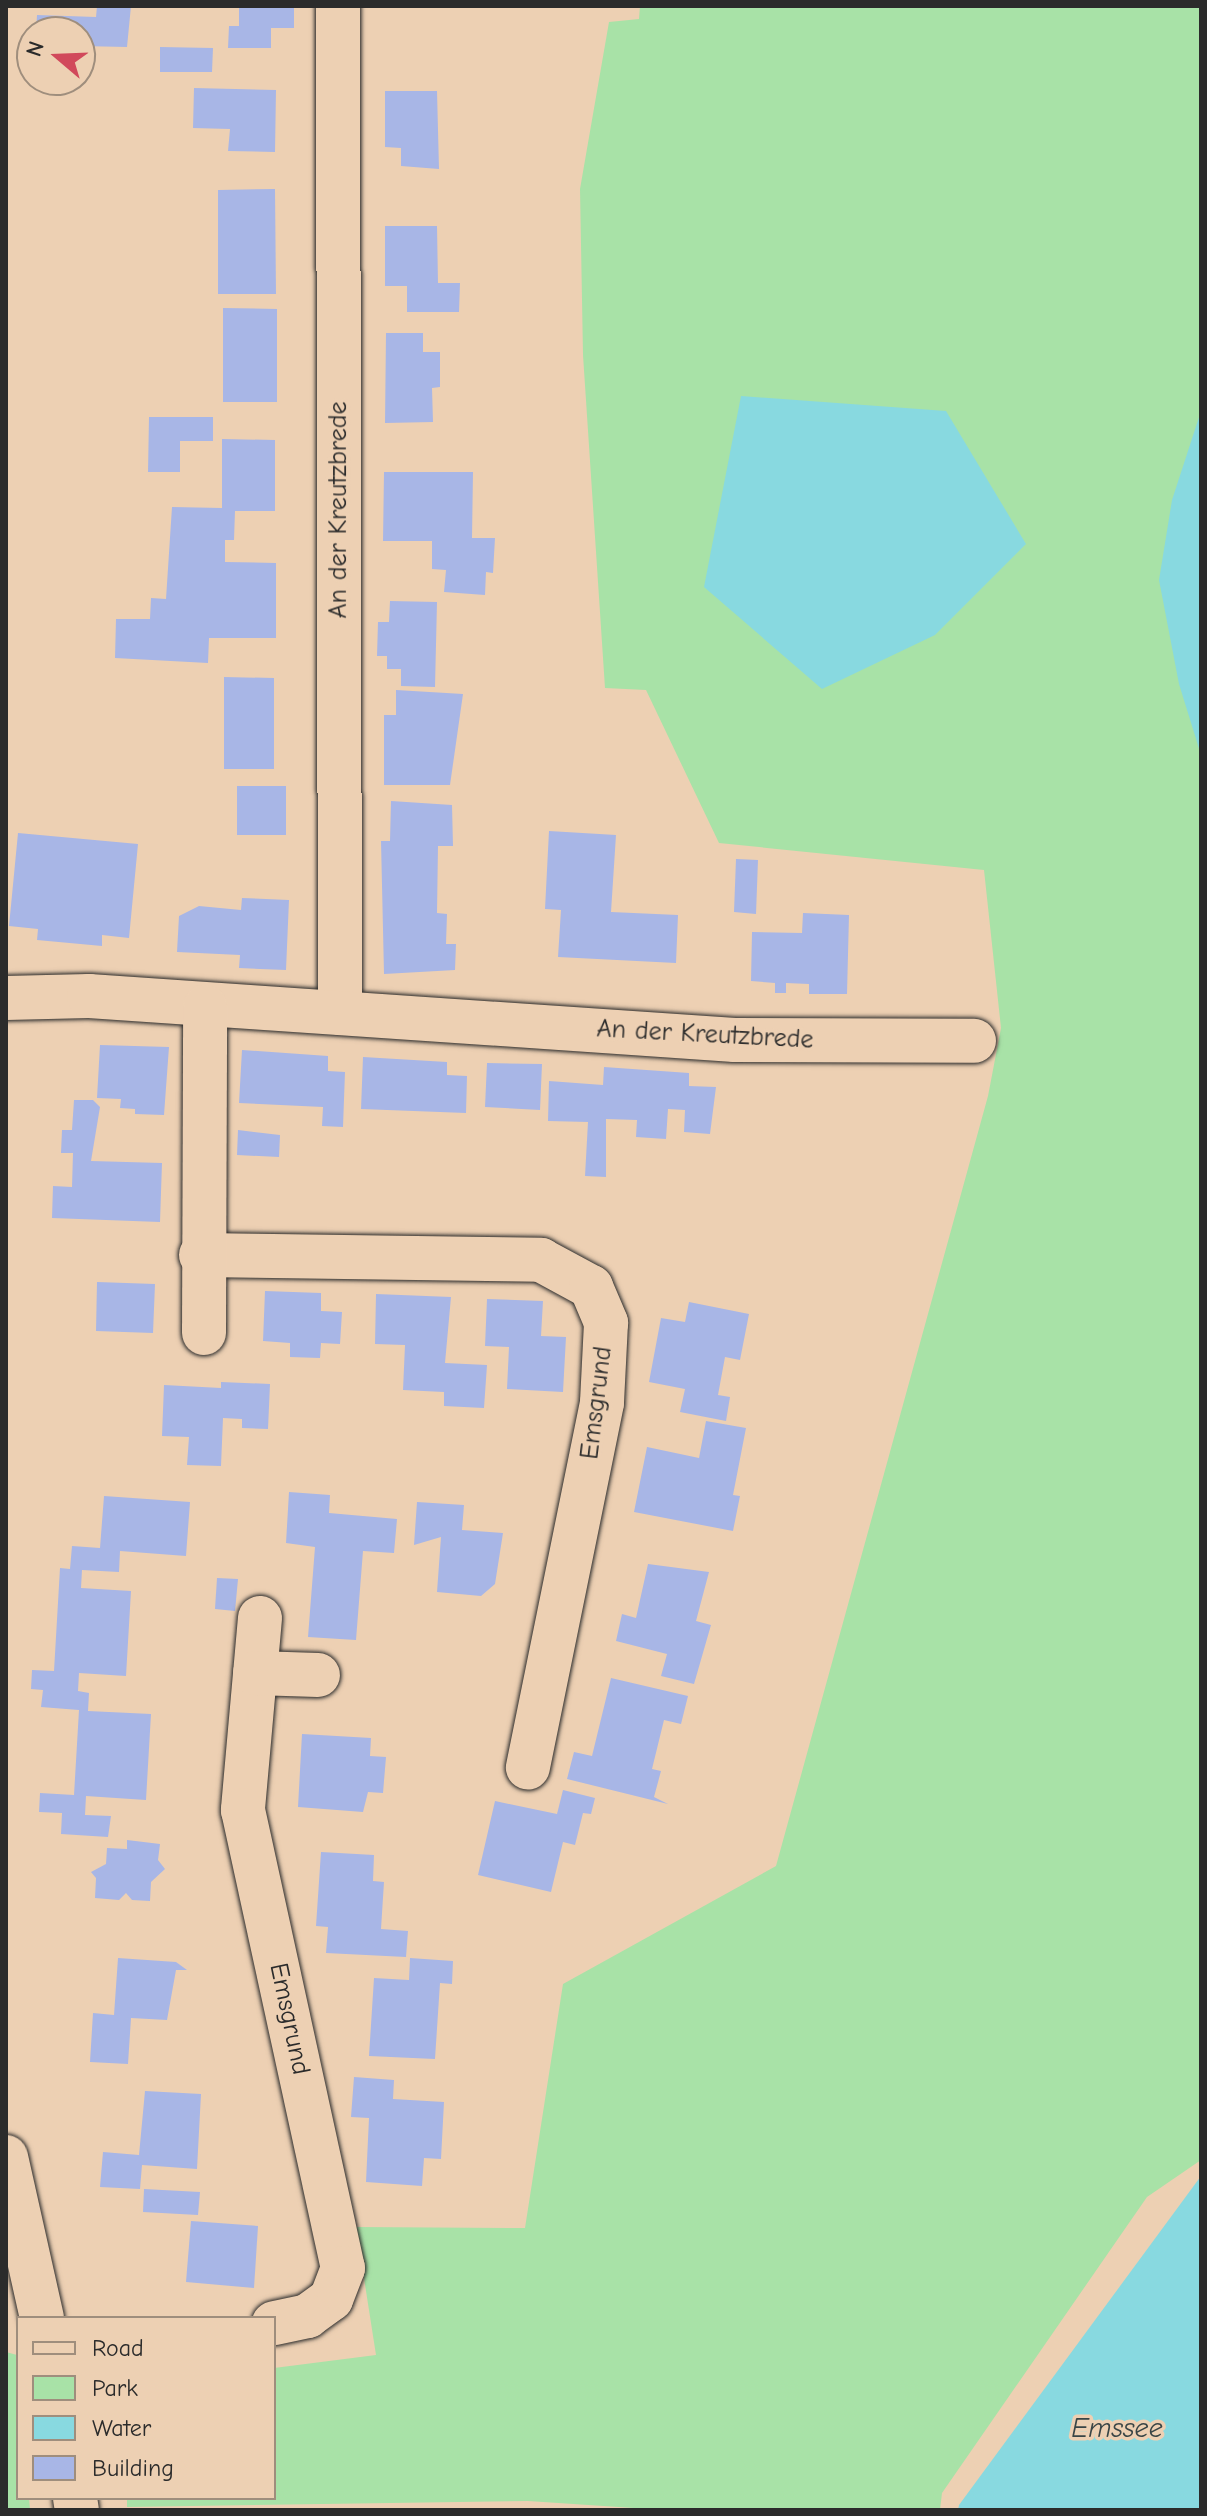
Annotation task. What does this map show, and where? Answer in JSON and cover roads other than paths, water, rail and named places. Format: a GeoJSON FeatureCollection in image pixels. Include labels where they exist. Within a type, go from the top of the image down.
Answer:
{"type":"FeatureCollection","features":[{"type":"Feature","properties":{"kind":"street","name":"An der Kreutzbrede"},"geometry":{"type":"LineString","coordinates":[[338,6],[340,1013]]}},
{"type":"Feature","properties":{"kind":"street","name":"An der Kreutzbrede"},"geometry":{"type":"LineString","coordinates":[[6,998],[89,996],[205,1007],[340,1013],[735,1040],[974,1041]]}},
{"type":"Feature","properties":{"kind":"street"},"geometry":{"type":"LineString","coordinates":[[204,1333],[201,1255],[205,1007]]}},
{"type":"Feature","properties":{"kind":"street","name":"Emsgrund"},"geometry":{"type":"LineString","coordinates":[[201,1255],[541,1260],[591,1287],[606,1323],[602,1403],[528,1768]]}},
{"type":"Feature","properties":{"kind":"street","name":"Emsgrund"},"geometry":{"type":"LineString","coordinates":[[260,1618],[243,1810],[343,2268],[331,2299],[308,2316],[276,2323]]}},
{"type":"Feature","properties":{"kind":"street"},"geometry":{"type":"LineString","coordinates":[[255,1673],[318,1675]]}},
{"type":"Feature","properties":{"kind":"street"},"geometry":{"type":"LineString","coordinates":[[6,2157],[42,2316]]}},
{"type":"Feature","properties":{"kind":"water"},"geometry":{"type":"Polygon","coordinates":[[[741,396],[946,411],[1026,544],[935,635],[822,689],[704,587],[741,396]]]}},
{"type":"Feature","properties":{"kind":"water"},"geometry":{"type":"Polygon","coordinates":[[[1201,411],[1201,755],[1179,684],[1159,580],[1172,500],[1201,411]]]}},
{"type":"Feature","properties":{"kind":"water","name":"Emssee"},"geometry":{"type":"Polygon","coordinates":[[[1201,2176],[1201,2510],[958,2510],[959,2505],[1201,2176]]]}}]}
